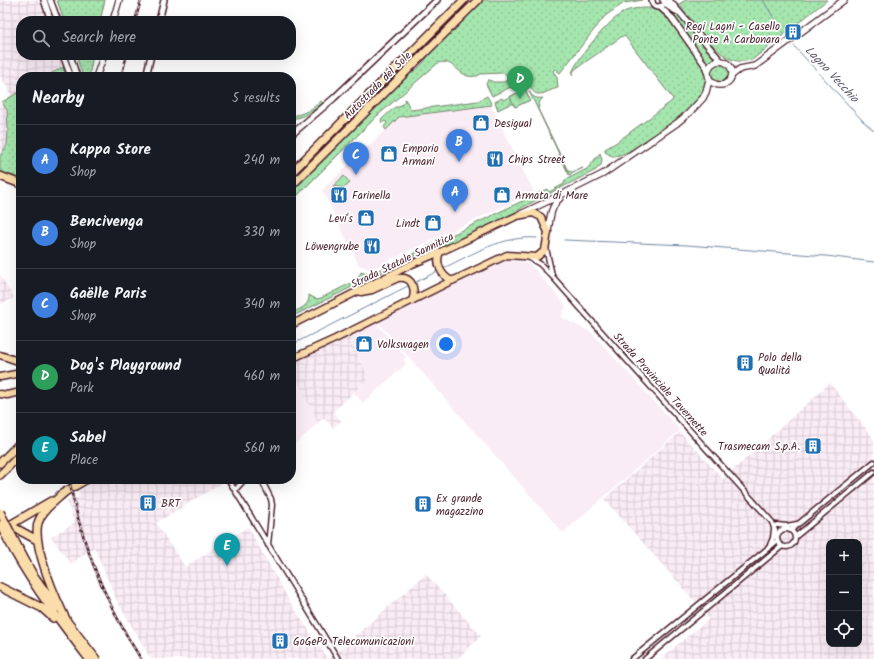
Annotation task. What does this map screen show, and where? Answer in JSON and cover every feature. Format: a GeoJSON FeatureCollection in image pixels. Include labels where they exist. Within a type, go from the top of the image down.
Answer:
{"type":"FeatureCollection","features":[{"type":"Feature","properties":{"kind":"highway","name":"Autostrada del Sole"},"geometry":{"type":"LineString","coordinates":[[296,168],[464,0]]}},
{"type":"Feature","properties":{"kind":"highway","name":"Autostrada del Sole"},"geometry":{"type":"LineString","coordinates":[[296,181],[478,0]]}},
{"type":"Feature","properties":{"kind":"highway"},"geometry":{"type":"LineString","coordinates":[[0,176],[16,182]]}},
{"type":"Feature","properties":{"kind":"highway"},"geometry":{"type":"LineString","coordinates":[[0,463],[16,447]]}},
{"type":"Feature","properties":{"kind":"highway"},"geometry":{"type":"LineString","coordinates":[[0,475],[16,459]]}},
{"type":"Feature","properties":{"kind":"highway"},"geometry":{"type":"LineString","coordinates":[[2,528],[79,484]]}},
{"type":"Feature","properties":{"kind":"highway"},"geometry":{"type":"LineString","coordinates":[[64,493],[44,512],[39,523],[37,540],[52,590],[68,623]]}},
{"type":"Feature","properties":{"kind":"highway"},"geometry":{"type":"LineString","coordinates":[[0,512],[28,576],[44,601],[87,656]]}},
{"type":"Feature","properties":{"kind":"highway"},"geometry":{"type":"LineString","coordinates":[[2,528],[15,528],[37,540]]}},
{"type":"Feature","properties":{"kind":"highway"},"geometry":{"type":"LineString","coordinates":[[2,528],[68,623],[96,659]]}},
{"type":"Feature","properties":{"kind":"highway"},"geometry":{"type":"LineString","coordinates":[[0,587],[42,608],[52,616],[70,640],[87,656]]}},
{"type":"Feature","properties":{"kind":"main road"},"geometry":{"type":"LineString","coordinates":[[114,16],[119,0]]}},
{"type":"Feature","properties":{"kind":"main road"},"geometry":{"type":"LineString","coordinates":[[755,66],[739,66],[717,61],[710,65],[707,72],[709,80],[716,85],[724,85],[728,82],[732,75],[740,69],[755,66],[844,0]]}},
{"type":"Feature","properties":{"kind":"main road"},"geometry":{"type":"LineString","coordinates":[[100,72],[103,60]]}},
{"type":"Feature","properties":{"kind":"main road"},"geometry":{"type":"LineString","coordinates":[[728,64],[732,71],[732,75]]}},
{"type":"Feature","properties":{"kind":"main road","name":"Strada Statale Sannitica"},"geometry":{"type":"LineString","coordinates":[[296,322],[412,264],[517,216],[603,174],[677,123],[698,104],[706,92],[709,80]]}},
{"type":"Feature","properties":{"kind":"main road","name":"Strada Statale Sannitica"},"geometry":{"type":"LineString","coordinates":[[706,92],[716,85]]}},
{"type":"Feature","properties":{"kind":"main road"},"geometry":{"type":"LineString","coordinates":[[296,357],[507,255],[537,257],[544,252],[546,248],[550,214],[553,205],[563,194]]}},
{"type":"Feature","properties":{"kind":"main road","name":"Strada Statale Sannitica"},"geometry":{"type":"LineString","coordinates":[[517,216],[533,213],[539,215],[544,220],[548,232]]}},
{"type":"Feature","properties":{"kind":"main road"},"geometry":{"type":"LineString","coordinates":[[440,252],[438,257],[438,265],[446,278],[454,280]]}},
{"type":"Feature","properties":{"kind":"main road"},"geometry":{"type":"LineString","coordinates":[[356,293],[372,290],[398,278],[403,278],[409,280],[412,285],[414,296],[412,301]]}},
{"type":"Feature","properties":{"kind":"main road"},"geometry":{"type":"LineString","coordinates":[[0,355],[16,360]]}},
{"type":"Feature","properties":{"kind":"main road"},"geometry":{"type":"LineString","coordinates":[[0,376],[16,374]]}},
{"type":"Feature","properties":{"kind":"main road"},"geometry":{"type":"LineString","coordinates":[[0,394],[7,395],[16,393]]}},
{"type":"Feature","properties":{"kind":"street"},"geometry":{"type":"LineString","coordinates":[[44,0],[49,16]]}},
{"type":"Feature","properties":{"kind":"street"},"geometry":{"type":"LineString","coordinates":[[50,0],[56,16]]}},
{"type":"Feature","properties":{"kind":"street"},"geometry":{"type":"LineString","coordinates":[[160,16],[164,0]]}},
{"type":"Feature","properties":{"kind":"street"},"geometry":{"type":"LineString","coordinates":[[296,131],[334,98],[437,0]]}},
{"type":"Feature","properties":{"kind":"street"},"geometry":{"type":"LineString","coordinates":[[652,0],[653,5],[660,7],[671,16],[705,65],[707,72]]}},
{"type":"Feature","properties":{"kind":"street"},"geometry":{"type":"LineString","coordinates":[[660,7],[663,0],[669,7],[682,15]]}},
{"type":"Feature","properties":{"kind":"street"},"geometry":{"type":"LineString","coordinates":[[669,0],[721,61]]}},
{"type":"Feature","properties":{"kind":"street"},"geometry":{"type":"LineString","coordinates":[[65,60],[69,72]]}},
{"type":"Feature","properties":{"kind":"street"},"geometry":{"type":"LineString","coordinates":[[72,60],[75,72]]}},
{"type":"Feature","properties":{"kind":"street"},"geometry":{"type":"LineString","coordinates":[[147,72],[150,60]]}},
{"type":"Feature","properties":{"kind":"street","name":"Strada Provinciale Tavernette"},"geometry":{"type":"LineString","coordinates":[[546,248],[552,276]]}},
{"type":"Feature","properties":{"kind":"street","name":"Strada Provinciale Tavernette"},"geometry":{"type":"LineString","coordinates":[[528,257],[540,264],[552,276],[620,354],[710,452],[774,525],[777,538],[782,546]]}},
{"type":"Feature","properties":{"kind":"street"},"geometry":{"type":"LineString","coordinates":[[632,659],[768,548],[777,538],[780,531],[788,530],[801,522],[874,462]]}},
{"type":"Feature","properties":{"kind":"street"},"geometry":{"type":"LineString","coordinates":[[645,659],[782,546],[787,547],[792,544],[795,537],[874,472]]}},
{"type":"Feature","properties":{"kind":"street"},"geometry":{"type":"LineString","coordinates":[[232,484],[268,546],[338,659]]}},
{"type":"Feature","properties":{"kind":"street"},"geometry":{"type":"LineString","coordinates":[[235,490],[240,484]]}},
{"type":"Feature","properties":{"kind":"street"},"geometry":{"type":"LineString","coordinates":[[264,484],[271,499],[272,506],[268,546]]}},
{"type":"Feature","properties":{"kind":"street"},"geometry":{"type":"LineString","coordinates":[[768,548],[773,538],[774,525],[787,526],[801,522]]}},
{"type":"Feature","properties":{"kind":"street","name":"Strada Provinciale Tavernette"},"geometry":{"type":"LineString","coordinates":[[774,525],[788,530]]}},
{"type":"Feature","properties":{"kind":"street"},"geometry":{"type":"LineString","coordinates":[[788,530],[795,537]]}},
{"type":"Feature","properties":{"kind":"shaded area"},"geometry":{"type":"Polygon","coordinates":[[[0,0],[40,0],[45,16],[16,16],[16,60],[61,60],[63,67],[54,72],[16,72],[16,94],[12,96],[0,75],[0,0]]]}},
{"type":"Feature","properties":{"kind":"shaded area"},"geometry":{"type":"Polygon","coordinates":[[[0,99],[7,110],[8,130],[7,145],[0,156],[0,99]]]}},
{"type":"Feature","properties":{"kind":"shaded area"},"geometry":{"type":"Polygon","coordinates":[[[491,106],[534,192],[370,269],[359,265],[322,190],[399,117],[491,106]]]}},
{"type":"Feature","properties":{"kind":"shaded area"},"geometry":{"type":"Polygon","coordinates":[[[510,259],[530,264],[566,306],[561,317],[592,333],[680,430],[563,533],[378,322],[495,264],[510,259]]]}},
{"type":"Feature","properties":{"kind":"shaded area"},"geometry":{"type":"Polygon","coordinates":[[[0,275],[14,298],[0,304],[0,275]]]}},
{"type":"Feature","properties":{"kind":"shaded area"},"geometry":{"type":"Polygon","coordinates":[[[376,323],[406,357],[403,360],[406,364],[363,403],[354,393],[369,378],[348,335],[376,323]]]}},
{"type":"Feature","properties":{"kind":"shaded area"},"geometry":{"type":"Polygon","coordinates":[[[348,335],[369,378],[333,412],[341,421],[333,428],[324,418],[318,423],[296,377],[296,361],[348,335]]]}},
{"type":"Feature","properties":{"kind":"shaded area"},"geometry":{"type":"Polygon","coordinates":[[[296,377],[318,423],[296,443],[296,377]]]}},
{"type":"Feature","properties":{"kind":"shaded area"},"geometry":{"type":"Polygon","coordinates":[[[830,383],[874,439],[874,659],[660,659],[709,619],[604,499],[680,432],[723,479],[830,383]]]}},
{"type":"Feature","properties":{"kind":"shaded area"},"geometry":{"type":"Polygon","coordinates":[[[90,484],[220,484],[156,523],[185,567],[248,527],[290,602],[328,659],[151,659],[117,601],[94,547],[71,564],[51,537],[74,523],[67,501],[80,497],[79,491],[90,484]]]}},
{"type":"Feature","properties":{"kind":"shaded area"},"geometry":{"type":"Polygon","coordinates":[[[426,574],[481,636],[457,659],[329,659],[426,574]]]}},
{"type":"Feature","properties":{"kind":"green space"},"geometry":{"type":"Polygon","coordinates":[[[57,0],[105,0],[101,16],[62,16],[57,0]]]}},
{"type":"Feature","properties":{"kind":"green space"},"geometry":{"type":"Polygon","coordinates":[[[483,0],[643,0],[624,3],[605,16],[560,73],[555,69],[553,71],[557,77],[558,88],[544,93],[536,94],[527,80],[523,77],[506,75],[503,73],[469,76],[450,64],[443,62],[438,63],[377,116],[296,197],[296,187],[407,75],[420,66],[430,53],[483,0]]]}},
{"type":"Feature","properties":{"kind":"green space"},"geometry":{"type":"Polygon","coordinates":[[[686,0],[827,0],[752,60],[740,61],[726,57],[711,44],[679,4],[686,0]]]}},
{"type":"Feature","properties":{"kind":"green space"},"geometry":{"type":"Polygon","coordinates":[[[638,8],[650,8],[667,14],[700,61],[706,77],[705,89],[698,100],[689,109],[663,130],[636,148],[613,156],[605,152],[605,149],[617,142],[673,99],[624,35],[574,70],[572,75],[572,73],[587,48],[612,21],[626,11],[638,8]]]}},
{"type":"Feature","properties":{"kind":"green space"},"geometry":{"type":"Polygon","coordinates":[[[676,14],[683,19],[717,59],[711,61],[708,65],[675,17],[676,14]]]}},
{"type":"Feature","properties":{"kind":"green space"},"geometry":{"type":"Polygon","coordinates":[[[78,60],[92,60],[90,72],[81,72],[78,60]]]}},
{"type":"Feature","properties":{"kind":"green space"},"geometry":{"type":"Polygon","coordinates":[[[716,64],[724,64],[729,69],[727,80],[724,82],[716,82],[711,77],[711,69],[716,64]]]}},
{"type":"Feature","properties":{"kind":"green space"},"geometry":{"type":"Polygon","coordinates":[[[63,67],[64,72],[54,72],[63,67]]]}},
{"type":"Feature","properties":{"kind":"green space"},"geometry":{"type":"Polygon","coordinates":[[[488,80],[493,82],[504,82],[507,80],[520,80],[521,82],[492,96],[486,84],[488,80]]]}},
{"type":"Feature","properties":{"kind":"green space"},"geometry":{"type":"Polygon","coordinates":[[[525,89],[530,100],[515,107],[513,104],[510,104],[498,110],[495,102],[502,98],[503,100],[525,89]]]}},
{"type":"Feature","properties":{"kind":"green space"},"geometry":{"type":"Polygon","coordinates":[[[525,89],[530,100],[515,107],[510,97],[525,89]]]}},
{"type":"Feature","properties":{"kind":"green space"},"geometry":{"type":"Polygon","coordinates":[[[529,91],[534,97],[543,98],[540,101],[538,109],[568,171],[572,172],[583,168],[569,175],[529,91]]]}},
{"type":"Feature","properties":{"kind":"green space"},"geometry":{"type":"Polygon","coordinates":[[[16,94],[16,178],[0,172],[0,156],[7,145],[8,130],[7,110],[2,102],[16,94]]]}},
{"type":"Feature","properties":{"kind":"green space"},"geometry":{"type":"Polygon","coordinates":[[[487,96],[492,105],[399,117],[386,130],[384,127],[387,123],[385,121],[382,123],[381,120],[395,107],[399,107],[405,99],[411,110],[478,101],[487,96]]]}},
{"type":"Feature","properties":{"kind":"green space"},"geometry":{"type":"Polygon","coordinates":[[[321,101],[323,103],[308,114],[296,118],[296,115],[314,107],[321,101]]]}},
{"type":"Feature","properties":{"kind":"green space"},"geometry":{"type":"Polygon","coordinates":[[[600,153],[602,160],[601,165],[596,170],[523,207],[510,216],[438,251],[427,250],[296,315],[296,310],[308,302],[309,295],[316,299],[321,298],[355,281],[358,279],[361,272],[371,274],[547,189],[549,192],[564,184],[565,180],[587,169],[600,153]]]}},
{"type":"Feature","properties":{"kind":"green space"},"geometry":{"type":"Polygon","coordinates":[[[344,176],[350,183],[344,188],[333,186],[344,176]]]}},
{"type":"Feature","properties":{"kind":"waterway","name":"Lagno Vecchio"},"geometry":{"type":"LineString","coordinates":[[763,0],[783,33]]}},
{"type":"Feature","properties":{"kind":"waterway","name":"Lagno Vecchio"},"geometry":{"type":"LineString","coordinates":[[794,46],[874,131]]}},
{"type":"Feature","properties":{"kind":"waterway"},"geometry":{"type":"LineString","coordinates":[[444,268],[500,242],[512,239],[537,238]]}},
{"type":"Feature","properties":{"kind":"waterway"},"geometry":{"type":"LineString","coordinates":[[564,240],[687,245],[826,256],[874,262]]}},
{"type":"Feature","properties":{"kind":"waterway"},"geometry":{"type":"LineString","coordinates":[[414,283],[438,271]]}},
{"type":"Feature","properties":{"kind":"waterway"},"geometry":{"type":"LineString","coordinates":[[296,342],[410,285]]}},
{"type":"Feature","properties":{"kind":"railway"},"geometry":{"type":"LineString","coordinates":[[136,16],[141,0]]}},
{"type":"Feature","properties":{"kind":"railway"},"geometry":{"type":"LineString","coordinates":[[122,72],[126,60]]}},
{"type":"Feature","properties":{"kind":"railway"},"geometry":{"type":"LineString","coordinates":[[70,484],[80,526],[96,572],[117,617],[141,659]]}},
{"type":"Feature","properties":{"kind":"place","name":"Regi Lagni - Casello Ponte A Carbonara"},"geometry":{"type":"Point","coordinates":[793,32]}},
{"type":"Feature","properties":{"kind":"place","name":"Dog's Playground"},"geometry":{"type":"Point","coordinates":[520,99]}},
{"type":"Feature","properties":{"kind":"place","name":"Desigual"},"geometry":{"type":"Point","coordinates":[481,123]}},
{"type":"Feature","properties":{"kind":"place","name":"Emporio Armani"},"geometry":{"type":"Point","coordinates":[389,154]}},
{"type":"Feature","properties":{"kind":"place","name":"Chips Street"},"geometry":{"type":"Point","coordinates":[495,159]}},
{"type":"Feature","properties":{"kind":"place","name":"Bencivenga"},"geometry":{"type":"Point","coordinates":[459,162]}},
{"type":"Feature","properties":{"kind":"place","name":"Gaëlle Paris"},"geometry":{"type":"Point","coordinates":[356,175]}},
{"type":"Feature","properties":{"kind":"place","name":"Farinella"},"geometry":{"type":"Point","coordinates":[339,195]}},
{"type":"Feature","properties":{"kind":"place","name":"Armata di Mare"},"geometry":{"type":"Point","coordinates":[502,195]}},
{"type":"Feature","properties":{"kind":"place","name":"Kappa Store"},"geometry":{"type":"Point","coordinates":[455,212]}},
{"type":"Feature","properties":{"kind":"place","name":"Levi's"},"geometry":{"type":"Point","coordinates":[366,218]}},
{"type":"Feature","properties":{"kind":"place","name":"Lindt"},"geometry":{"type":"Point","coordinates":[433,223]}},
{"type":"Feature","properties":{"kind":"place","name":"Löwengrube"},"geometry":{"type":"Point","coordinates":[372,246]}},
{"type":"Feature","properties":{"kind":"place","name":"Volkswagen"},"geometry":{"type":"Point","coordinates":[364,344]}},
{"type":"Feature","properties":{"kind":"place","name":"Polo della Qualità"},"geometry":{"type":"Point","coordinates":[745,363]}},
{"type":"Feature","properties":{"kind":"place","name":"Trasmecam S.p.A."},"geometry":{"type":"Point","coordinates":[813,446]}},
{"type":"Feature","properties":{"kind":"place","name":"BRT"},"geometry":{"type":"Point","coordinates":[148,503]}},
{"type":"Feature","properties":{"kind":"place","name":"Ex grande magazzino"},"geometry":{"type":"Point","coordinates":[423,504]}},
{"type":"Feature","properties":{"kind":"place","name":"Sabel"},"geometry":{"type":"Point","coordinates":[227,566]}},
{"type":"Feature","properties":{"kind":"place","name":"GoGePa Telecomunicazioni"},"geometry":{"type":"Point","coordinates":[280,641]}}]}
